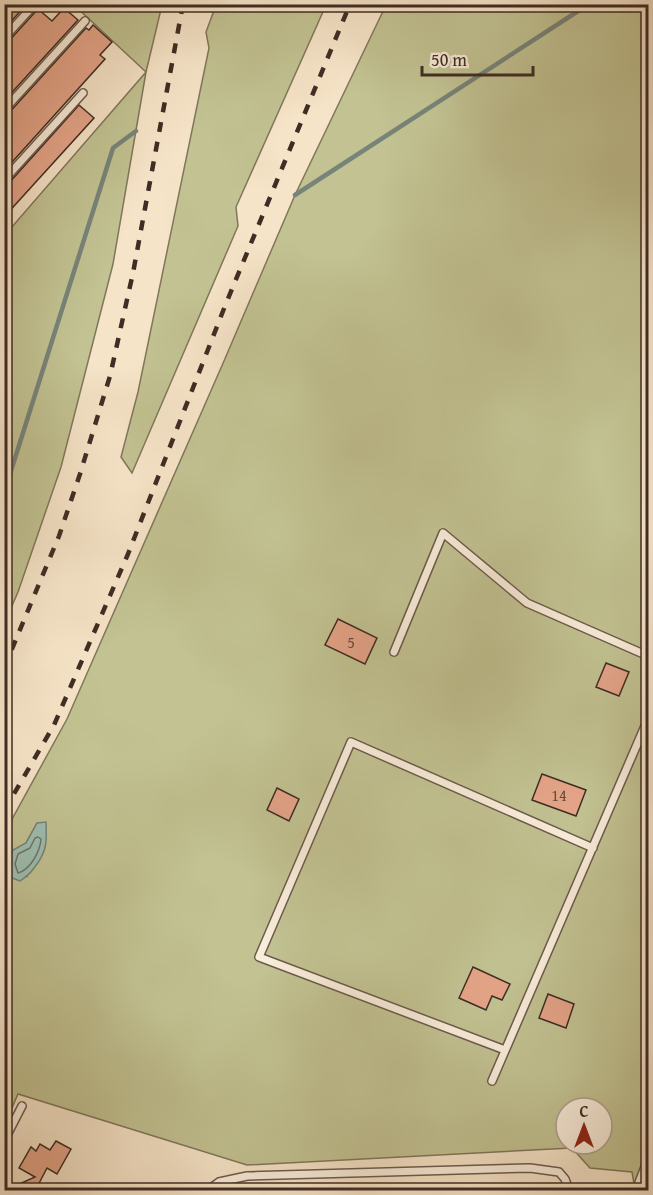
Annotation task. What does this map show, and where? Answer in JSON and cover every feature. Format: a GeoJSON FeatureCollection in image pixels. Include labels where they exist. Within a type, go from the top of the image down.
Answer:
{"type":"FeatureCollection","features":[{"type":"Feature","properties":{"kind":"lane"},"geometry":{"type":"LineString","coordinates":[[4,38],[35,4]]}},
{"type":"Feature","properties":{"kind":"lane"},"geometry":{"type":"LineString","coordinates":[[4,110],[85,21]]}},
{"type":"Feature","properties":{"kind":"lane"},"geometry":{"type":"LineString","coordinates":[[4,180],[83,93]]}},
{"type":"Feature","properties":{"kind":"lane"},"geometry":{"type":"LineString","coordinates":[[394,652],[443,533],[527,603],[648,656]]}},
{"type":"Feature","properties":{"kind":"lane"},"geometry":{"type":"LineString","coordinates":[[492,1081],[648,719]]}},
{"type":"Feature","properties":{"kind":"lane"},"geometry":{"type":"LineString","coordinates":[[505,1050],[259,957],[351,742],[593,848]]}},
{"type":"Feature","properties":{"kind":"lane"},"geometry":{"type":"LineString","coordinates":[[4,1141],[22,1106]]}},
{"type":"Feature","properties":{"kind":"lane"},"geometry":{"type":"LineString","coordinates":[[636,1191],[648,1159]]}},
{"type":"Feature","properties":{"kind":"lane"},"geometry":{"type":"LineString","coordinates":[[207,1191],[219,1182],[247,1176],[530,1168],[559,1172],[565,1179],[569,1191]]}},
{"type":"Feature","properties":{"kind":"green space"},"geometry":{"type":"Polygon","coordinates":[[[74,5],[162,5],[146,72],[74,5]]]}},
{"type":"Feature","properties":{"kind":"green space"},"geometry":{"type":"Polygon","coordinates":[[[216,5],[326,5],[236,207],[238,226],[132,473],[121,457],[138,392],[209,48],[206,32],[216,5]]]}},
{"type":"Feature","properties":{"kind":"green space"},"geometry":{"type":"Polygon","coordinates":[[[386,5],[648,5],[648,1190],[635,1190],[632,1172],[590,1168],[579,1156],[614,1156],[614,1096],[554,1096],[554,1149],[247,1165],[18,1094],[5,1124],[5,832],[67,719],[295,195],[386,5]],[[37,823],[26,843],[27,877],[37,823]]]}},
{"type":"Feature","properties":{"kind":"green space"},"geometry":{"type":"Polygon","coordinates":[[[146,72],[113,264],[61,467],[18,592],[5,622],[5,235],[146,72]]]}},
{"type":"Feature","properties":{"kind":"water"},"geometry":{"type":"Polygon","coordinates":[[[46,822],[42,857],[29,874],[20,881],[12,878],[8,864],[13,850],[26,843],[37,823],[46,822]]]}},
{"type":"Feature","properties":{"kind":"building"},"geometry":{"type":"Polygon","coordinates":[[[4,4],[27,4],[4,29],[4,4]]]}},
{"type":"Feature","properties":{"kind":"building"},"geometry":{"type":"Polygon","coordinates":[[[64,8],[78,20],[4,101],[4,44],[38,9],[52,21],[64,8]]]}},
{"type":"Feature","properties":{"kind":"building"},"geometry":{"type":"Polygon","coordinates":[[[93,25],[112,42],[100,55],[105,59],[4,171],[4,116],[86,28],[89,30],[93,25]]]}},
{"type":"Feature","properties":{"kind":"building"},"geometry":{"type":"Polygon","coordinates":[[[79,105],[94,118],[4,217],[4,185],[8,184],[79,105]]]}},
{"type":"Feature","properties":{"kind":"building"},"geometry":{"type":"Polygon","coordinates":[[[338,619],[377,638],[365,664],[325,645],[338,619]]]}},
{"type":"Feature","properties":{"kind":"building"},"geometry":{"type":"Polygon","coordinates":[[[606,663],[629,672],[619,696],[596,687],[606,663]]]}},
{"type":"Feature","properties":{"kind":"building"},"geometry":{"type":"Polygon","coordinates":[[[542,774],[586,790],[576,816],[532,800],[542,774]]]}},
{"type":"Feature","properties":{"kind":"building"},"geometry":{"type":"Polygon","coordinates":[[[277,788],[299,799],[289,821],[267,810],[277,788]]]}},
{"type":"Feature","properties":{"kind":"building"},"geometry":{"type":"Polygon","coordinates":[[[473,967],[510,984],[502,1000],[492,996],[486,1010],[459,998],[473,967]]]}},
{"type":"Feature","properties":{"kind":"building"},"geometry":{"type":"Polygon","coordinates":[[[548,994],[574,1004],[566,1028],[539,1018],[548,994]]]}},
{"type":"Feature","properties":{"kind":"building"},"geometry":{"type":"Polygon","coordinates":[[[56,1141],[71,1149],[57,1174],[47,1168],[35,1191],[4,1191],[35,1177],[19,1168],[31,1147],[36,1151],[40,1144],[50,1150],[56,1141]]]}},
{"type":"Feature","properties":{"kind":"waterway"},"geometry":{"type":"LineString","coordinates":[[295,195],[589,4]]}},
{"type":"Feature","properties":{"kind":"waterway"},"geometry":{"type":"LineString","coordinates":[[4,493],[113,148],[136,131]]}},
{"type":"Feature","properties":{"kind":"railway"},"geometry":{"type":"LineString","coordinates":[[4,668],[59,536],[110,376],[133,273],[183,4]]}},
{"type":"Feature","properties":{"kind":"railway"},"geometry":{"type":"LineString","coordinates":[[4,811],[54,725],[128,554],[225,306],[350,4]]}}]}
